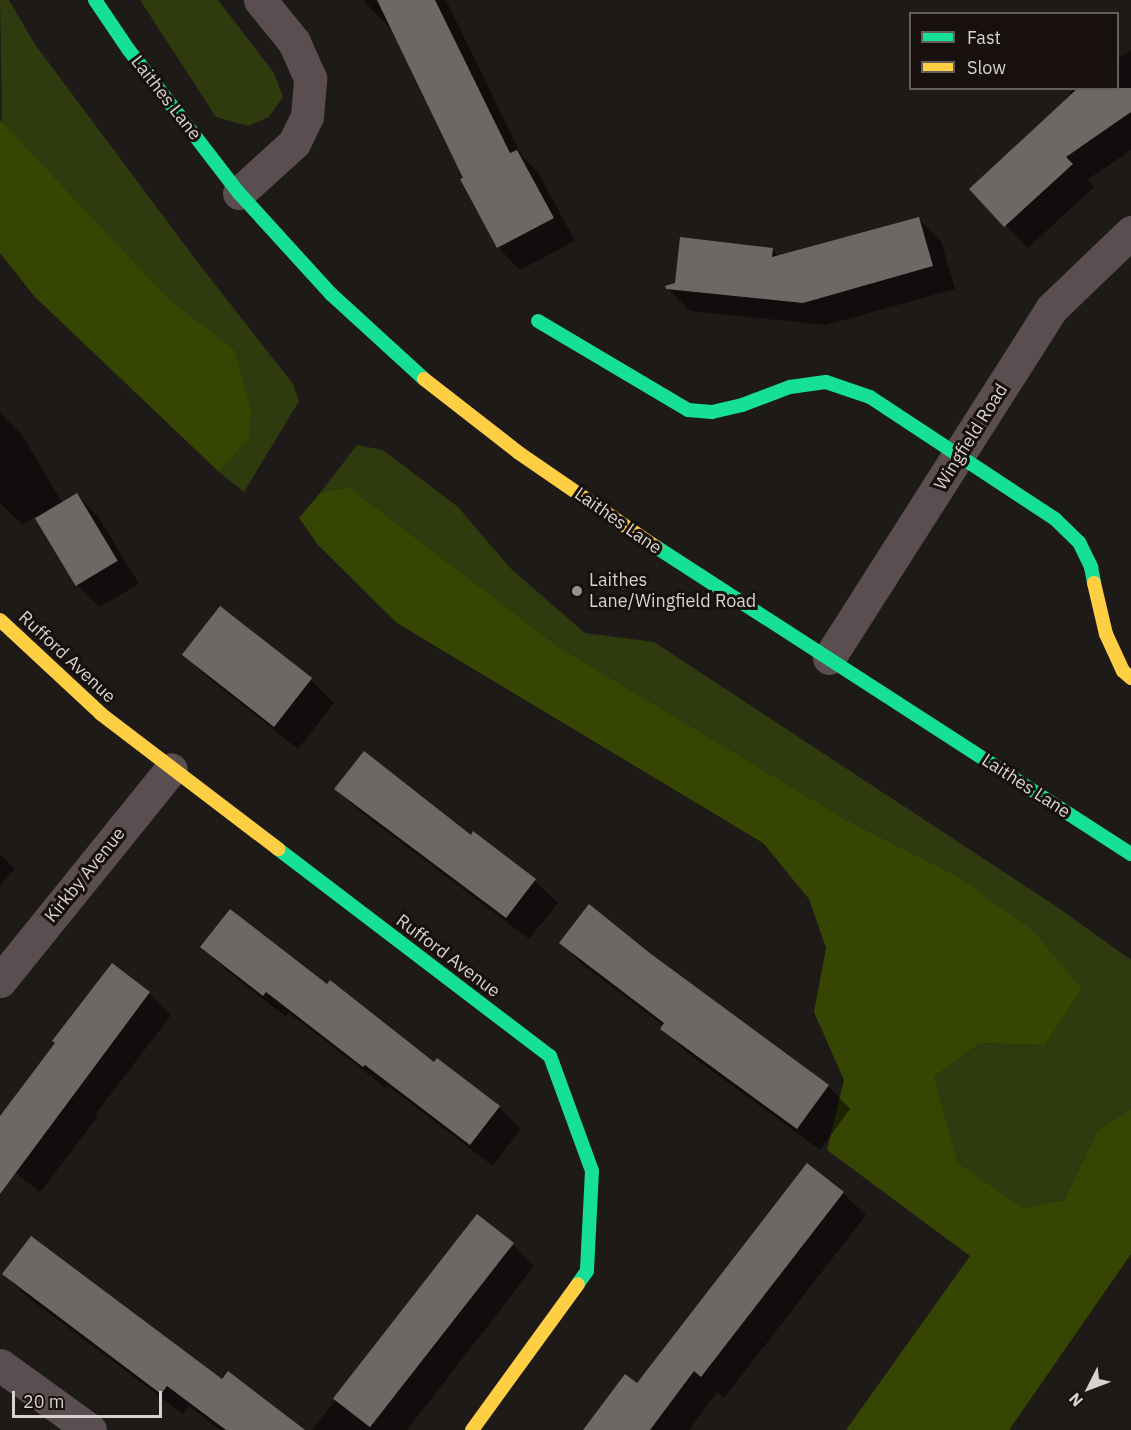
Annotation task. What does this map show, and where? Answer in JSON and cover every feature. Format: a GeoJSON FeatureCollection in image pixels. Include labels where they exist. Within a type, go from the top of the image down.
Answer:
{"type":"FeatureCollection","features":[{"type":"Feature","properties":{"kind":"street","name":"Laithes Lane"},"geometry":{"type":"LineString","coordinates":[[95,0],[128,49],[239,194],[331,294],[439,393],[519,453],[655,547],[1131,854]]}},
{"type":"Feature","properties":{"kind":"street"},"geometry":{"type":"LineString","coordinates":[[239,194],[294,143],[307,116],[310,78],[294,42],[260,0]]}},
{"type":"Feature","properties":{"kind":"street","name":"Wingfield Road"},"geometry":{"type":"LineString","coordinates":[[829,658],[960,456],[1051,309],[1131,232]]}},
{"type":"Feature","properties":{"kind":"street"},"geometry":{"type":"LineString","coordinates":[[538,321],[688,410],[712,412],[742,405],[790,387],[826,382],[870,397],[1055,519],[1079,542],[1091,567],[1106,634],[1123,671],[1131,678]]}},
{"type":"Feature","properties":{"kind":"street","name":"Rufford Avenue"},"geometry":{"type":"LineString","coordinates":[[0,620],[101,714],[550,1056],[592,1171],[587,1271],[472,1430]]}},
{"type":"Feature","properties":{"kind":"street","name":"Kirkby Avenue"},"geometry":{"type":"LineString","coordinates":[[0,981],[171,769]]}},
{"type":"Feature","properties":{"kind":"street"},"geometry":{"type":"LineString","coordinates":[[0,1365],[90,1430]]}},
{"type":"Feature","properties":{"kind":"green space"},"geometry":{"type":"Polygon","coordinates":[[[0,0],[9,0],[34,43],[199,264],[293,384],[299,401],[244,492],[219,472],[249,437],[234,349],[170,300],[2,123],[0,0]]]}},
{"type":"Feature","properties":{"kind":"green space"},"geometry":{"type":"Polygon","coordinates":[[[140,0],[218,0],[274,73],[283,97],[269,117],[248,126],[216,117],[140,0]]]}},
{"type":"Feature","properties":{"kind":"green space"},"geometry":{"type":"Polygon","coordinates":[[[0,120],[170,300],[234,349],[251,411],[249,438],[219,472],[35,297],[0,253],[0,120]]]}},
{"type":"Feature","properties":{"kind":"green space"},"geometry":{"type":"Polygon","coordinates":[[[357,445],[383,450],[458,507],[510,568],[585,633],[654,642],[1057,907],[1131,960],[1131,1109],[1098,1130],[1064,1200],[1024,1208],[958,1163],[934,1077],[980,1043],[1045,1045],[1082,989],[955,875],[845,819],[557,646],[349,487],[320,493],[357,445]]]}},
{"type":"Feature","properties":{"kind":"green space"},"geometry":{"type":"Polygon","coordinates":[[[349,487],[557,646],[845,819],[955,875],[1032,930],[1082,989],[1045,1045],[980,1043],[934,1077],[958,1163],[1024,1208],[1064,1200],[1098,1130],[1131,1109],[1131,1254],[1009,1430],[846,1430],[970,1256],[827,1150],[844,1080],[814,1012],[826,948],[809,899],[763,843],[397,623],[318,545],[299,518],[320,493],[349,487]]]}},
{"type":"Feature","properties":{"kind":"building"},"geometry":{"type":"Polygon","coordinates":[[[377,0],[435,0],[510,153],[517,150],[554,218],[497,248],[460,179],[463,178],[377,0]]]}},
{"type":"Feature","properties":{"kind":"building"},"geometry":{"type":"Polygon","coordinates":[[[1131,88],[1131,112],[1066,157],[1073,164],[1004,227],[969,189],[1076,90],[1131,88]]]}},
{"type":"Feature","properties":{"kind":"building"},"geometry":{"type":"Polygon","coordinates":[[[919,217],[933,266],[803,303],[666,289],[665,286],[675,283],[680,237],[773,248],[772,257],[919,217]]]}},
{"type":"Feature","properties":{"kind":"building"},"geometry":{"type":"Polygon","coordinates":[[[77,493],[118,561],[76,586],[35,518],[77,493]]]}},
{"type":"Feature","properties":{"kind":"building"},"geometry":{"type":"Polygon","coordinates":[[[220,606],[312,678],[274,727],[182,655],[220,606]]]}},
{"type":"Feature","properties":{"kind":"building"},"geometry":{"type":"Polygon","coordinates":[[[364,751],[471,835],[473,831],[536,879],[506,918],[334,789],[364,751]]]}},
{"type":"Feature","properties":{"kind":"building"},"geometry":{"type":"Polygon","coordinates":[[[589,904],[651,954],[829,1085],[797,1129],[660,1029],[664,1023],[559,943],[589,904]]]}},
{"type":"Feature","properties":{"kind":"building"},"geometry":{"type":"Polygon","coordinates":[[[230,909],[327,984],[330,980],[434,1062],[437,1058],[500,1106],[470,1145],[365,1065],[363,1067],[266,992],[263,996],[200,947],[230,909]]]}},
{"type":"Feature","properties":{"kind":"building"},"geometry":{"type":"Polygon","coordinates":[[[112,963],[150,992],[0,1194],[0,1116],[55,1043],[52,1041],[112,963]]]}},
{"type":"Feature","properties":{"kind":"building"},"geometry":{"type":"Polygon","coordinates":[[[807,1163],[844,1192],[701,1377],[694,1371],[650,1430],[583,1430],[625,1374],[637,1383],[807,1163]]]}},
{"type":"Feature","properties":{"kind":"building"},"geometry":{"type":"Polygon","coordinates":[[[477,1214],[514,1243],[370,1427],[333,1398],[477,1214]]]}},
{"type":"Feature","properties":{"kind":"building"},"geometry":{"type":"Polygon","coordinates":[[[31,1236],[222,1379],[228,1371],[305,1430],[226,1430],[167,1386],[161,1394],[2,1274],[31,1236]]]}},
{"type":"Feature","properties":{"kind":"traffic: fast"},"geometry":{"type":"LineString","coordinates":[[95,0],[128,49],[239,193],[331,294],[424,379]]}},
{"type":"Feature","properties":{"kind":"traffic: fast"},"geometry":{"type":"LineString","coordinates":[[538,321],[688,410],[712,412],[742,405],[790,387],[826,382],[870,397],[1055,519],[1079,542],[1091,567],[1094,583]]}},
{"type":"Feature","properties":{"kind":"traffic: fast"},"geometry":{"type":"LineString","coordinates":[[656,547],[1131,854]]}},
{"type":"Feature","properties":{"kind":"traffic: fast"},"geometry":{"type":"LineString","coordinates":[[278,849],[550,1056],[592,1171],[587,1271],[578,1284]]}},
{"type":"Feature","properties":{"kind":"traffic: slow"},"geometry":{"type":"LineString","coordinates":[[424,379],[519,453],[656,547]]}},
{"type":"Feature","properties":{"kind":"traffic: slow"},"geometry":{"type":"LineString","coordinates":[[1094,583],[1106,634],[1123,671],[1131,678]]}},
{"type":"Feature","properties":{"kind":"traffic: slow"},"geometry":{"type":"LineString","coordinates":[[0,620],[101,714],[278,849]]}},
{"type":"Feature","properties":{"kind":"traffic: slow"},"geometry":{"type":"LineString","coordinates":[[472,1430],[578,1284]]}},
{"type":"Feature","properties":{"kind":"place","name":"Laithes Lane/Wingfield Road"},"geometry":{"type":"Point","coordinates":[577,591]}}]}
